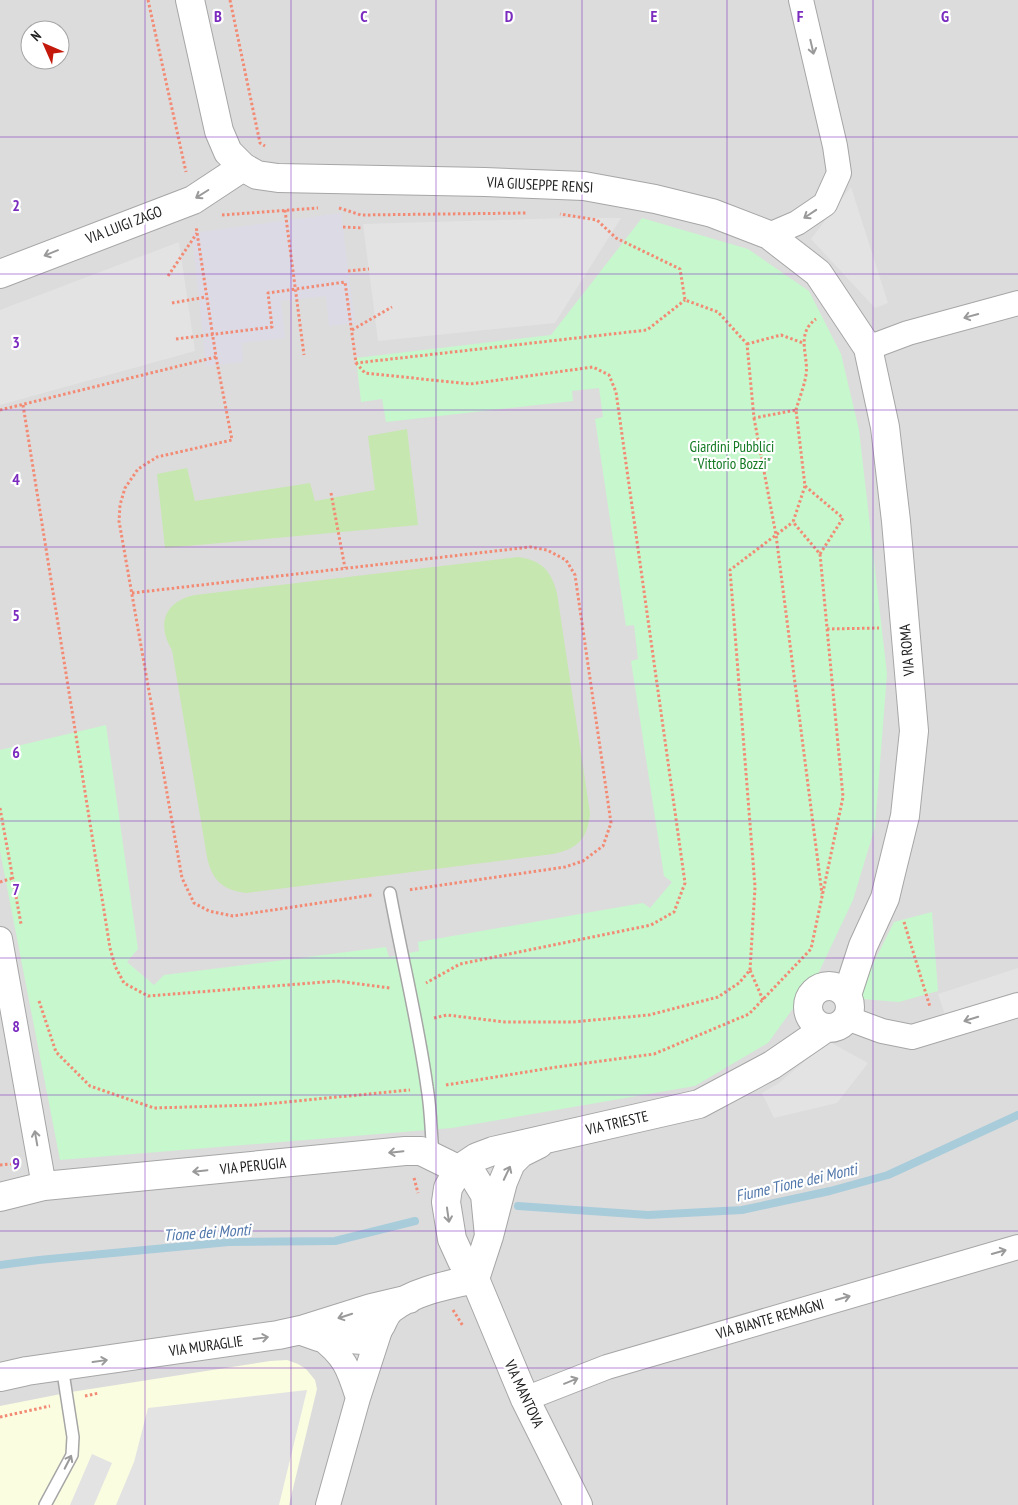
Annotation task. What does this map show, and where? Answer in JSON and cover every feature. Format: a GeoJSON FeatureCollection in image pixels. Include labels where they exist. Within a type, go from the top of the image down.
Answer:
{"type":"FeatureCollection","features":[{"type":"Feature","properties":{"kind":"street"},"geometry":{"type":"LineString","coordinates":[[190,0],[219,131],[228,152],[243,167]]}},
{"type":"Feature","properties":{"kind":"street"},"geometry":{"type":"LineString","coordinates":[[769,235],[797,222],[825,204],[839,173],[835,146],[801,0]]}},
{"type":"Feature","properties":{"kind":"street","name":"VIA LUIGI ZAGO"},"geometry":{"type":"LineString","coordinates":[[0,274],[94,237],[194,213],[243,167]]}},
{"type":"Feature","properties":{"kind":"street","name":"VIA GIUSEPPE RENSI"},"geometry":{"type":"LineString","coordinates":[[243,167],[257,175],[278,178],[584,186],[655,199],[712,213],[769,235],[818,273],[868,348]]}},
{"type":"Feature","properties":{"kind":"street"},"geometry":{"type":"LineString","coordinates":[[868,348],[908,333],[1018,303]]}},
{"type":"Feature","properties":{"kind":"street","name":"VIA ROMA"},"geometry":{"type":"LineString","coordinates":[[831,1008],[885,898],[905,816],[914,731],[896,521],[885,427],[868,348]]}},
{"type":"Feature","properties":{"kind":"street"},"geometry":{"type":"LineString","coordinates":[[0,939],[44,1186]]}},
{"type":"Feature","properties":{"kind":"street"},"geometry":{"type":"LineString","coordinates":[[831,1008],[882,1031],[912,1037],[1018,1005]]}},
{"type":"Feature","properties":{"kind":"street","name":"VIA TRIESTE"},"geometry":{"type":"LineString","coordinates":[[459,1169],[477,1157],[493,1151],[699,1104],[772,1065],[831,1008]]}},
{"type":"Feature","properties":{"kind":"street"},"geometry":{"type":"LineString","coordinates":[[409,1299],[438,1288],[475,1279],[489,1236],[503,1182],[511,1163],[521,1153],[551,1137]]}},
{"type":"Feature","properties":{"kind":"street","name":"VIA PERUGIA"},"geometry":{"type":"LineString","coordinates":[[0,1197],[44,1186],[405,1151],[421,1151],[459,1169]]}},
{"type":"Feature","properties":{"kind":"street"},"geometry":{"type":"LineString","coordinates":[[459,1169],[474,1177],[485,1195],[489,1236]]}},
{"type":"Feature","properties":{"kind":"street","name":"VIA MANTOVA"},"geometry":{"type":"LineString","coordinates":[[459,1169],[448,1188],[446,1202],[452,1239],[462,1261],[475,1279],[525,1399],[578,1505]]}},
{"type":"Feature","properties":{"kind":"street","name":"VIA BIANTE REMAGNI"},"geometry":{"type":"LineString","coordinates":[[525,1399],[607,1367],[1018,1247]]}},
{"type":"Feature","properties":{"kind":"street","name":"VIA MURAGLIE"},"geometry":{"type":"LineString","coordinates":[[0,1377],[27,1371],[278,1335],[310,1334],[363,1340],[375,1333],[389,1310],[409,1299]]}},
{"type":"Feature","properties":{"kind":"street","name":"VIA MURAGLIE"},"geometry":{"type":"LineString","coordinates":[[310,1334],[371,1308],[409,1299]]}},
{"type":"Feature","properties":{"kind":"street"},"geometry":{"type":"LineString","coordinates":[[328,1505],[358,1398],[382,1324]]}},
{"type":"Feature","properties":{"kind":"street"},"geometry":{"type":"LineString","coordinates":[[310,1334],[332,1346],[341,1357],[350,1373],[358,1398]]}},
{"type":"Feature","properties":{"kind":"lane"},"geometry":{"type":"LineString","coordinates":[[390,893],[428,1088],[434,1157]]}},
{"type":"Feature","properties":{"kind":"lane"},"geometry":{"type":"LineString","coordinates":[[45,1505],[72,1455],[73,1437],[62,1366]]}},
{"type":"Feature","properties":{"kind":"path"},"geometry":{"type":"LineString","coordinates":[[132,593],[530,547],[547,550],[566,560],[574,575],[610,823],[603,846],[583,861],[565,867],[233,916],[209,911],[194,903],[182,878],[119,521],[120,505],[125,488],[138,469],[157,457],[232,440],[217,365],[194,213],[148,0]]}},
{"type":"Feature","properties":{"kind":"path"},"geometry":{"type":"LineString","coordinates":[[230,0],[260,143]]}},
{"type":"Feature","properties":{"kind":"path"},"geometry":{"type":"LineString","coordinates":[[331,208],[338,207],[361,215],[530,213]]}},
{"type":"Feature","properties":{"kind":"path"},"geometry":{"type":"LineString","coordinates":[[215,215],[323,208]]}},
{"type":"Feature","properties":{"kind":"path"},"geometry":{"type":"LineString","coordinates":[[285,210],[304,355]]}},
{"type":"Feature","properties":{"kind":"path"},"geometry":{"type":"LineString","coordinates":[[560,214],[596,220],[616,238],[680,269],[685,300]]}},
{"type":"Feature","properties":{"kind":"path"},"geometry":{"type":"LineString","coordinates":[[343,227],[363,228]]}},
{"type":"Feature","properties":{"kind":"path"},"geometry":{"type":"LineString","coordinates":[[168,276],[197,233]]}},
{"type":"Feature","properties":{"kind":"path"},"geometry":{"type":"LineString","coordinates":[[348,271],[369,269]]}},
{"type":"Feature","properties":{"kind":"path"},"geometry":{"type":"LineString","coordinates":[[24,405],[110,948],[115,966],[124,983],[148,996],[337,981],[410,991],[460,964],[651,925],[674,912],[685,883],[616,392],[609,375],[593,367],[470,384],[365,373],[356,362],[345,282],[268,293],[272,327],[176,339]]}},
{"type":"Feature","properties":{"kind":"path"},"geometry":{"type":"LineString","coordinates":[[172,303],[206,297]]}},
{"type":"Feature","properties":{"kind":"path"},"geometry":{"type":"LineString","coordinates":[[685,300],[718,312],[747,344],[754,418],[776,536],[822,897]]}},
{"type":"Feature","properties":{"kind":"path"},"geometry":{"type":"LineString","coordinates":[[356,362],[647,330],[685,300]]}},
{"type":"Feature","properties":{"kind":"path"},"geometry":{"type":"LineString","coordinates":[[762,1000],[750,970],[755,887],[730,570],[794,522],[805,486],[796,410],[806,374],[803,343],[809,324],[838,304]]}},
{"type":"Feature","properties":{"kind":"path"},"geometry":{"type":"LineString","coordinates":[[352,330],[392,307]]}},
{"type":"Feature","properties":{"kind":"path"},"geometry":{"type":"LineString","coordinates":[[747,344],[781,335],[803,343]]}},
{"type":"Feature","properties":{"kind":"path"},"geometry":{"type":"LineString","coordinates":[[0,410],[216,357]]}},
{"type":"Feature","properties":{"kind":"path"},"geometry":{"type":"LineString","coordinates":[[754,418],[796,410]]}},
{"type":"Feature","properties":{"kind":"path"},"geometry":{"type":"LineString","coordinates":[[805,486],[843,518],[820,554]]}},
{"type":"Feature","properties":{"kind":"path"},"geometry":{"type":"LineString","coordinates":[[331,494],[345,568]]}},
{"type":"Feature","properties":{"kind":"path"},"geometry":{"type":"LineString","coordinates":[[38,1000],[56,1052],[90,1086],[154,1108],[255,1105],[428,1088],[557,1067],[654,1054],[749,1014],[812,949],[843,797],[820,554],[794,522]]}},
{"type":"Feature","properties":{"kind":"path"},"geometry":{"type":"LineString","coordinates":[[827,629],[905,628]]}},
{"type":"Feature","properties":{"kind":"path"},"geometry":{"type":"LineString","coordinates":[[0,808],[21,926]]}},
{"type":"Feature","properties":{"kind":"path"},"geometry":{"type":"LineString","coordinates":[[0,882],[12,878]]}},
{"type":"Feature","properties":{"kind":"path"},"geometry":{"type":"LineString","coordinates":[[902,915],[936,1030]]}},
{"type":"Feature","properties":{"kind":"path"},"geometry":{"type":"LineString","coordinates":[[416,1022],[447,1014],[505,1022],[572,1022],[649,1015],[718,997],[739,983],[750,970]]}},
{"type":"Feature","properties":{"kind":"path"},"geometry":{"type":"LineString","coordinates":[[80,1398],[99,1393]]}},
{"type":"Feature","properties":{"kind":"shaded area"},"geometry":{"type":"Polygon","coordinates":[[[0,0],[1018,0],[1018,1505],[0,1505],[0,0]]]}},
{"type":"Feature","properties":{"kind":"shaded area"},"geometry":{"type":"Polygon","coordinates":[[[851,187],[888,303],[875,308],[811,239],[851,187]]]}},
{"type":"Feature","properties":{"kind":"shaded area"},"geometry":{"type":"Polygon","coordinates":[[[341,213],[355,323],[329,326],[326,296],[281,301],[285,338],[242,343],[243,362],[206,366],[192,233],[341,213]]]}},
{"type":"Feature","properties":{"kind":"shaded area"},"geometry":{"type":"Polygon","coordinates":[[[621,218],[555,323],[378,341],[363,224],[621,218]]]}},
{"type":"Feature","properties":{"kind":"shaded area"},"geometry":{"type":"Polygon","coordinates":[[[179,242],[195,351],[0,405],[0,310],[179,242]]]}},
{"type":"Feature","properties":{"kind":"shaded area"},"geometry":{"type":"Polygon","coordinates":[[[1018,968],[1018,991],[945,1015],[938,994],[1018,968]]]}},
{"type":"Feature","properties":{"kind":"shaded area"},"geometry":{"type":"Polygon","coordinates":[[[826,1040],[868,1063],[837,1103],[774,1118],[762,1093],[779,1083],[812,1055],[826,1040]]]}},
{"type":"Feature","properties":{"kind":"shaded area"},"geometry":{"type":"Polygon","coordinates":[[[287,1360],[306,1369],[315,1380],[317,1389],[289,1505],[0,1505],[0,1406],[71,1392],[270,1361],[287,1360]]]}},
{"type":"Feature","properties":{"kind":"shaded area"},"geometry":{"type":"Polygon","coordinates":[[[307,1390],[279,1505],[116,1505],[134,1462],[148,1408],[307,1390]]]}},
{"type":"Feature","properties":{"kind":"shaded area"},"geometry":{"type":"Polygon","coordinates":[[[92,1454],[112,1463],[94,1505],[70,1505],[92,1454]]]}},
{"type":"Feature","properties":{"kind":"green space","name":"Giardini Pubblici \"Vittorio Bozzi\""},"geometry":{"type":"Polygon","coordinates":[[[642,218],[748,249],[809,291],[841,354],[859,430],[887,674],[875,827],[853,900],[818,974],[768,1043],[695,1086],[452,1128],[60,1160],[0,851],[0,750],[106,725],[138,949],[127,962],[154,985],[164,975],[386,947],[389,957],[419,951],[418,942],[643,903],[650,908],[672,882],[664,876],[631,661],[638,659],[634,625],[626,626],[595,419],[603,417],[599,388],[572,391],[573,401],[386,422],[382,399],[361,402],[356,358],[551,335],[642,218]]]}},
{"type":"Feature","properties":{"kind":"green space"},"geometry":{"type":"Polygon","coordinates":[[[407,429],[418,525],[165,548],[157,474],[187,468],[195,501],[310,483],[315,501],[375,490],[368,436],[407,429]]]}},
{"type":"Feature","properties":{"kind":"green space"},"geometry":{"type":"Polygon","coordinates":[[[518,557],[526,558],[544,568],[552,578],[557,593],[590,813],[587,829],[580,841],[569,849],[553,854],[246,893],[230,889],[219,882],[212,872],[207,857],[172,650],[165,631],[164,623],[170,608],[176,602],[195,595],[518,557]]]}},
{"type":"Feature","properties":{"kind":"green space"},"geometry":{"type":"Polygon","coordinates":[[[932,912],[938,991],[899,1002],[862,999],[860,990],[894,922],[932,912]]]}},
{"type":"Feature","properties":{"kind":"waterway","name":"Fiume Tione dei Monti"},"geometry":{"type":"LineString","coordinates":[[518,1206],[648,1215],[742,1210],[830,1191],[888,1175],[1018,1115]]}},
{"type":"Feature","properties":{"kind":"waterway","name":"Tione dei Monti"},"geometry":{"type":"LineString","coordinates":[[0,1265],[229,1242],[335,1241],[415,1221]]}}]}
